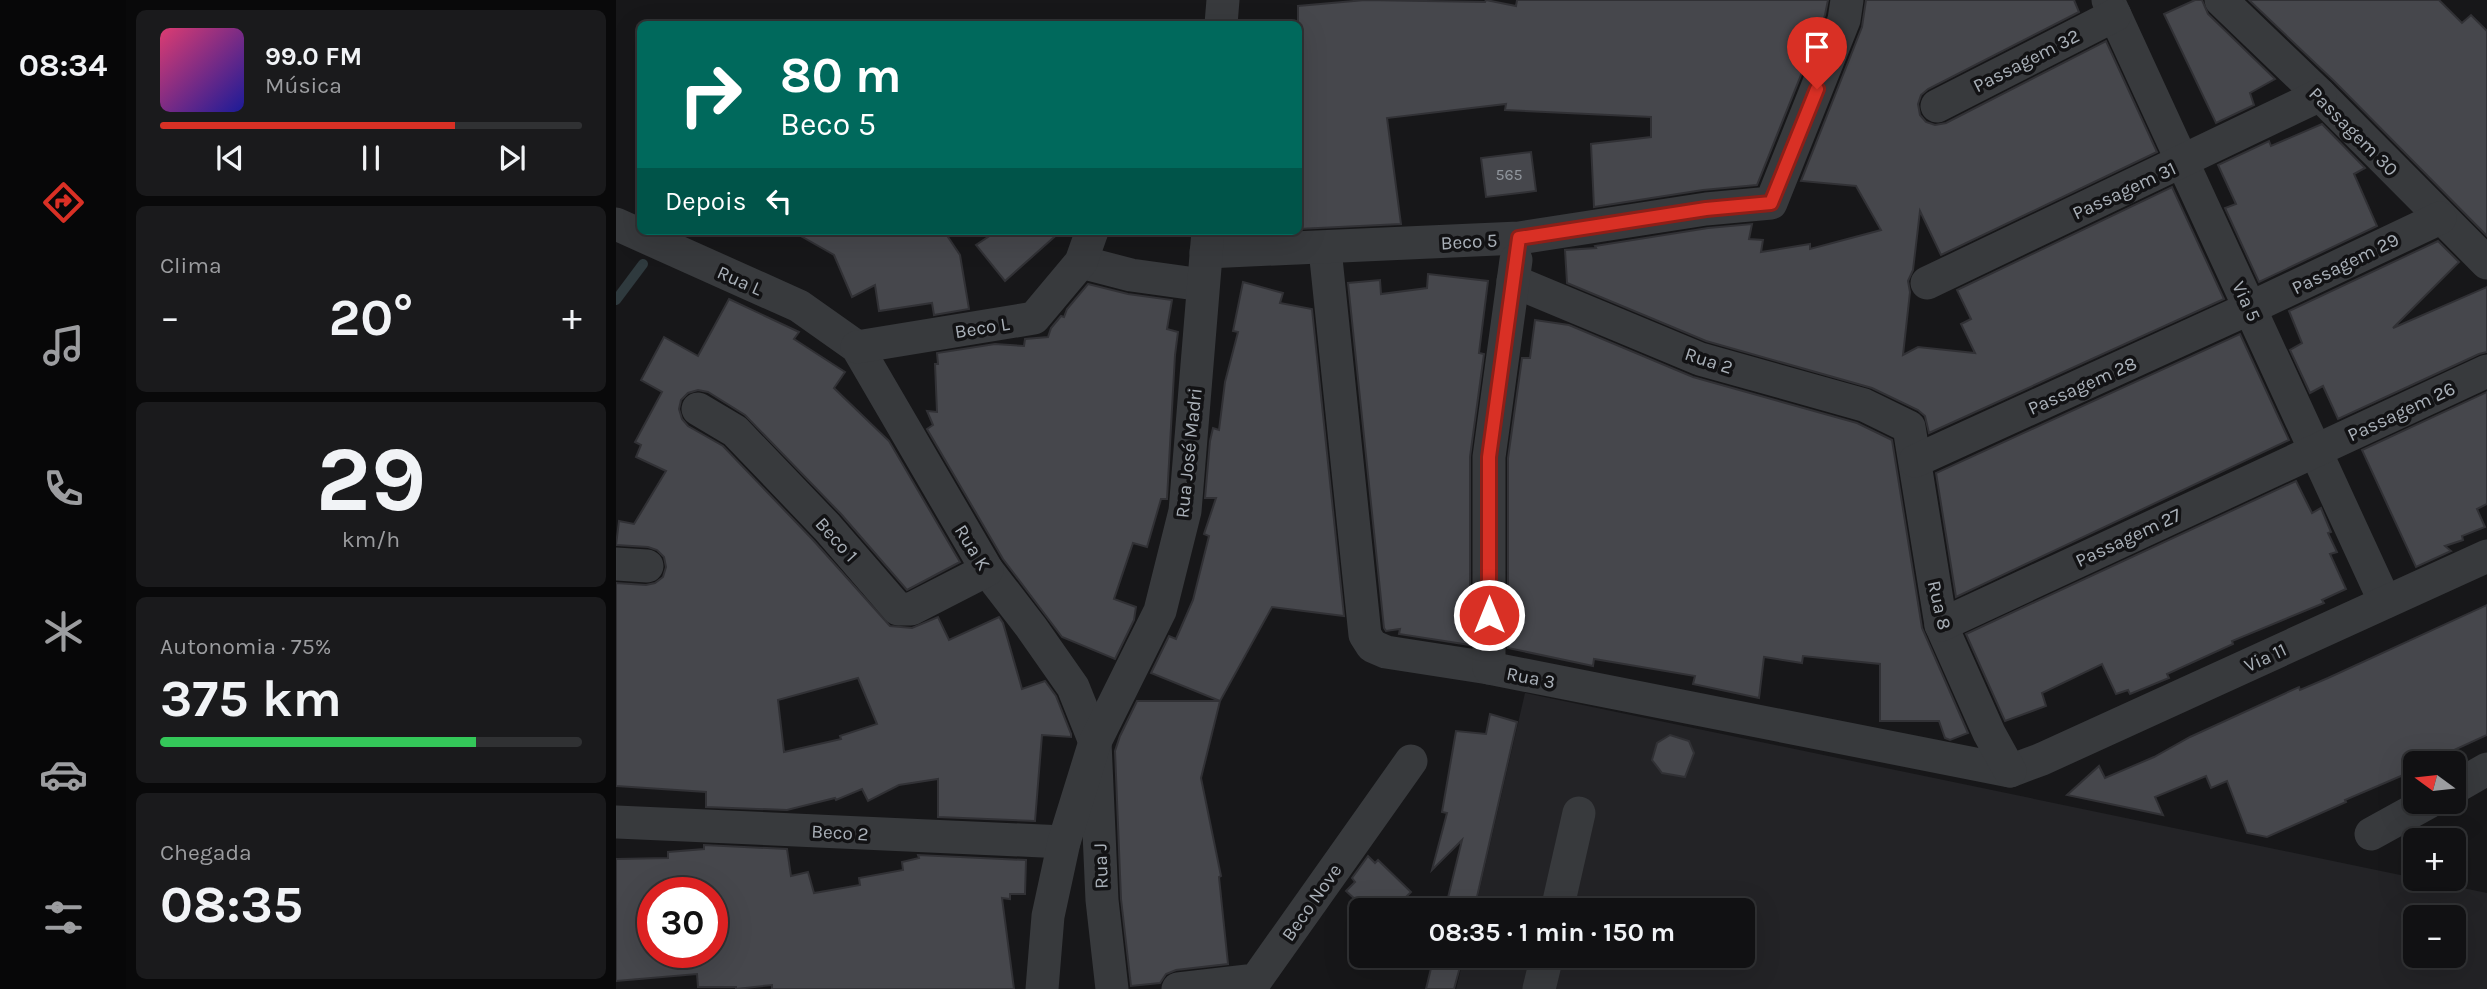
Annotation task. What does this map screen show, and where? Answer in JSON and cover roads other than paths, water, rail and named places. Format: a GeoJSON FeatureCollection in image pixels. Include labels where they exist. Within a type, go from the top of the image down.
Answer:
{"type":"FeatureCollection","features":[{"type":"Feature","properties":{"kind":"street"},"geometry":{"type":"LineString","coordinates":[[1221,21],[1223,0]]}},
{"type":"Feature","properties":{"kind":"street","name":"Beco 5"},"geometry":{"type":"LineString","coordinates":[[1207,242],[1325,249],[1519,238],[1706,209],[1771,203],[1844,20],[1847,0]]}},
{"type":"Feature","properties":{"kind":"street","name":"Passagem 30"},"geometry":{"type":"LineString","coordinates":[[2221,0],[2487,263]]}},
{"type":"Feature","properties":{"kind":"street","name":"Passagem 32"},"geometry":{"type":"LineString","coordinates":[[1937,106],[2111,7]]}},
{"type":"Feature","properties":{"kind":"street","name":"Via 5"},"geometry":{"type":"LineString","coordinates":[[2111,7],[2385,602]]}},
{"type":"Feature","properties":{"kind":"street","name":"Passagem 31"},"geometry":{"type":"LineString","coordinates":[[1927,283],[2320,95]]}},
{"type":"Feature","properties":{"kind":"street","name":"Passagem 29"},"geometry":{"type":"LineString","coordinates":[[2250,308],[2440,218]]}},
{"type":"Feature","properties":{"kind":"street","name":"Rua L"},"geometry":{"type":"LineString","coordinates":[[616,224],[637,233]]}},
{"type":"Feature","properties":{"kind":"street","name":"Rua L"},"geometry":{"type":"LineString","coordinates":[[641,235],[799,306],[857,347]]}},
{"type":"Feature","properties":{"kind":"street","name":"Beco L"},"geometry":{"type":"LineString","coordinates":[[857,347],[1029,320],[1038,314],[1081,262],[1091,235]]}},
{"type":"Feature","properties":{"kind":"street"},"geometry":{"type":"LineString","coordinates":[[1489,668],[1489,457],[1519,238]]}},
{"type":"Feature","properties":{"kind":"street","name":"Rua José Madri"},"geometry":{"type":"LineString","coordinates":[[1042,989],[1048,916],[1064,842],[1095,743],[1160,611],[1185,511],[1207,242]]}},
{"type":"Feature","properties":{"kind":"street","name":"Rua 3"},"geometry":{"type":"LineString","coordinates":[[1325,249],[1365,635],[1372,646],[1386,652],[1489,668],[2010,771]]}},
{"type":"Feature","properties":{"kind":"street"},"geometry":{"type":"LineString","coordinates":[[1081,262],[1131,275],[1203,285]]}},
{"type":"Feature","properties":{"kind":"street","name":"Rua 2"},"geometry":{"type":"LineString","coordinates":[[1513,281],[1700,359],[1864,405],[1909,427]]}},
{"type":"Feature","properties":{"kind":"street","name":"Passagem 28"},"geometry":{"type":"LineString","coordinates":[[1914,461],[2250,308]]}},
{"type":"Feature","properties":{"kind":"street","name":"Rua K"},"geometry":{"type":"LineString","coordinates":[[857,347],[987,570],[1073,687],[1095,743]]}},
{"type":"Feature","properties":{"kind":"street","name":"Passagem 26"},"geometry":{"type":"LineString","coordinates":[[2315,450],[2487,371]]}},
{"type":"Feature","properties":{"kind":"street","name":"Beco 1"},"geometry":{"type":"LineString","coordinates":[[698,409],[735,431],[827,527],[898,609],[911,609],[987,570]]}},
{"type":"Feature","properties":{"kind":"street","name":"Rua 8"},"geometry":{"type":"LineString","coordinates":[[1909,427],[1941,625],[1989,733],[2010,771]]}},
{"type":"Feature","properties":{"kind":"street","name":"Passagem 27"},"geometry":{"type":"LineString","coordinates":[[1941,625],[2315,450]]}},
{"type":"Feature","properties":{"kind":"street","name":"Via 11"},"geometry":{"type":"LineString","coordinates":[[2010,771],[2042,759],[2487,556]]}},
{"type":"Feature","properties":{"kind":"street","name":"Rua J"},"geometry":{"type":"LineString","coordinates":[[1095,743],[1102,900],[1112,989]]}},
{"type":"Feature","properties":{"kind":"street","name":"Beco Nove"},"geometry":{"type":"LineString","coordinates":[[1178,989],[1256,980],[1411,761]]}},
{"type":"Feature","properties":{"kind":"street"},"geometry":{"type":"LineString","coordinates":[[2466,781],[2487,769]]}},
{"type":"Feature","properties":{"kind":"street"},"geometry":{"type":"LineString","coordinates":[[1560,898],[1579,813]]}},
{"type":"Feature","properties":{"kind":"street"},"geometry":{"type":"LineString","coordinates":[[2371,834],[2407,814]]}},
{"type":"Feature","properties":{"kind":"street","name":"Beco 2"},"geometry":{"type":"LineString","coordinates":[[616,822],[1064,842]]}},
{"type":"Feature","properties":{"kind":"street"},"geometry":{"type":"LineString","coordinates":[[1539,989],[1544,968]]}},
{"type":"Feature","properties":{"kind":"waterway"},"geometry":{"type":"LineString","coordinates":[[616,300],[643,264]]}}]}
